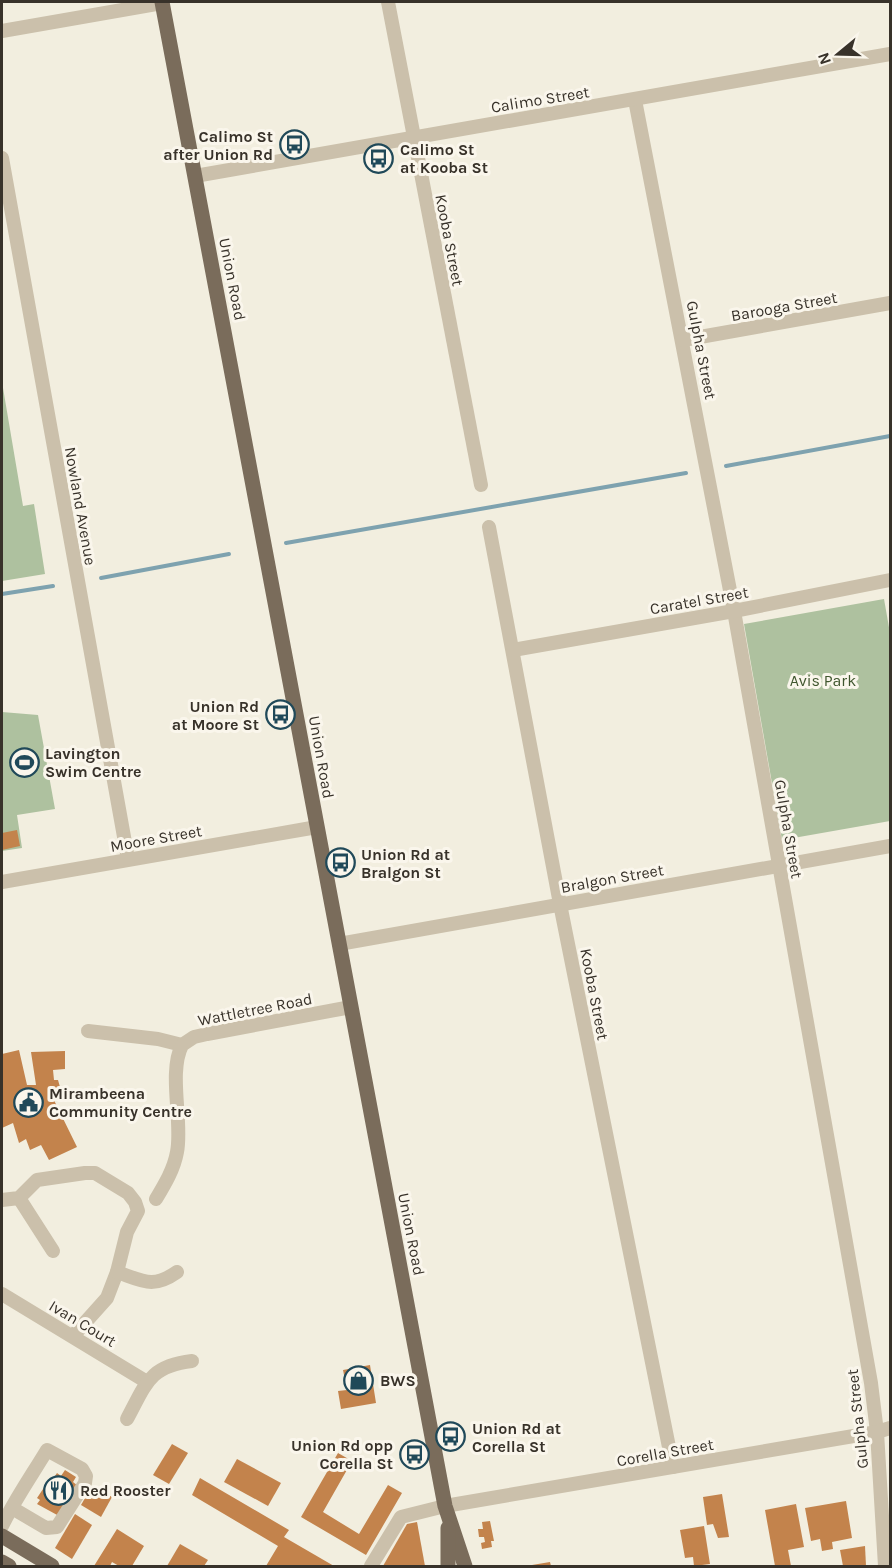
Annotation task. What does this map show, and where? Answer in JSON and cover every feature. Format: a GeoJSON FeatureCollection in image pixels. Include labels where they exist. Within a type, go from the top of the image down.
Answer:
{"type":"FeatureCollection","features":[{"type":"Feature","properties":{"kind":"main road","name":"Union Road"},"geometry":{"type":"LineString","coordinates":[[162,2],[447,1512],[465,1566]]}},
{"type":"Feature","properties":{"kind":"main road","name":"Union Road"},"geometry":{"type":"LineString","coordinates":[[447,1512],[448,1566]]}},
{"type":"Feature","properties":{"kind":"main road"},"geometry":{"type":"LineString","coordinates":[[2,1536],[52,1566]]}},
{"type":"Feature","properties":{"kind":"main road"},"geometry":{"type":"LineString","coordinates":[[2,1562],[9,1566]]}},
{"type":"Feature","properties":{"kind":"street"},"geometry":{"type":"LineString","coordinates":[[2,32],[162,2]]}},
{"type":"Feature","properties":{"kind":"street","name":"Kooba Street"},"geometry":{"type":"LineString","coordinates":[[388,2],[481,485]]}},
{"type":"Feature","properties":{"kind":"street","name":"Calimo Street"},"geometry":{"type":"LineString","coordinates":[[195,176],[891,54]]}},
{"type":"Feature","properties":{"kind":"street","name":"Gulpha Street"},"geometry":{"type":"LineString","coordinates":[[635,100],[734,611],[871,1383],[884,1430],[885,1566]]}},
{"type":"Feature","properties":{"kind":"street","name":"Nowland Avenue"},"geometry":{"type":"LineString","coordinates":[[2,158],[128,859]]}},
{"type":"Feature","properties":{"kind":"street","name":"Barooga Street"},"geometry":{"type":"LineString","coordinates":[[683,340],[891,303]]}},
{"type":"Feature","properties":{"kind":"street","name":"Kooba Street"},"geometry":{"type":"LineString","coordinates":[[489,527],[560,904],[673,1467]]}},
{"type":"Feature","properties":{"kind":"street","name":"Caratel Street"},"geometry":{"type":"LineString","coordinates":[[513,650],[734,611],[891,580]]}},
{"type":"Feature","properties":{"kind":"street","name":"Moore Street"},"geometry":{"type":"LineString","coordinates":[[2,882],[316,827]]}},
{"type":"Feature","properties":{"kind":"street","name":"Bralgon Street"},"geometry":{"type":"LineString","coordinates":[[339,944],[891,846]]}},
{"type":"Feature","properties":{"kind":"street","name":"Wattletree Road"},"geometry":{"type":"LineString","coordinates":[[156,1198],[174,1167],[178,1150],[177,1067],[182,1046],[194,1037],[207,1034],[351,1007]]}},
{"type":"Feature","properties":{"kind":"street"},"geometry":{"type":"LineString","coordinates":[[88,1031],[158,1039],[182,1046]]}},
{"type":"Feature","properties":{"kind":"street"},"geometry":{"type":"LineString","coordinates":[[2,1200],[19,1198],[37,1180],[95,1173],[128,1193],[135,1202],[138,1211],[127,1232],[117,1272],[107,1298],[73,1336]]}},
{"type":"Feature","properties":{"kind":"street"},"geometry":{"type":"LineString","coordinates":[[19,1198],[53,1251]]}},
{"type":"Feature","properties":{"kind":"street"},"geometry":{"type":"LineString","coordinates":[[117,1272],[150,1283],[166,1280],[177,1272]]}},
{"type":"Feature","properties":{"kind":"street","name":"Ivan Court"},"geometry":{"type":"LineString","coordinates":[[2,1294],[147,1382]]}},
{"type":"Feature","properties":{"kind":"street"},"geometry":{"type":"LineString","coordinates":[[127,1419],[147,1382],[157,1370],[173,1363],[192,1361]]}},
{"type":"Feature","properties":{"kind":"street","name":"Corella Street"},"geometry":{"type":"LineString","coordinates":[[371,1566],[401,1517],[447,1512],[673,1467],[884,1430]]}},
{"type":"Feature","properties":{"kind":"street"},"geometry":{"type":"LineString","coordinates":[[2,1526],[12,1508],[47,1450],[82,1469],[86,1476],[85,1483],[59,1525],[53,1528],[46,1528],[12,1508]]}},
{"type":"Feature","properties":{"kind":"green space"},"geometry":{"type":"Polygon","coordinates":[[[2,382],[23,506],[34,504],[45,574],[2,581],[2,382]]]}},
{"type":"Feature","properties":{"kind":"green space","name":"Avis Park"},"geometry":{"type":"Polygon","coordinates":[[[884,599],[890,633],[890,821],[782,840],[744,624],[884,599]]]}},
{"type":"Feature","properties":{"kind":"green space","name":"Lavington Swim Centre"},"geometry":{"type":"Polygon","coordinates":[[[2,712],[38,715],[55,809],[17,815],[22,848],[2,851],[2,712]]]}},
{"type":"Feature","properties":{"kind":"building"},"geometry":{"type":"Polygon","coordinates":[[[17,830],[20,846],[2,850],[2,833],[17,830]]]}},
{"type":"Feature","properties":{"kind":"building","name":"Mirambeena Community Centre"},"geometry":{"type":"Polygon","coordinates":[[[19,1050],[27,1085],[36,1085],[31,1052],[65,1051],[65,1069],[53,1070],[54,1080],[58,1080],[60,1087],[50,1092],[77,1147],[49,1160],[41,1145],[30,1150],[26,1139],[19,1143],[13,1123],[2,1128],[2,1054],[19,1050]]]}},
{"type":"Feature","properties":{"kind":"building","name":"BWS"},"geometry":{"type":"Polygon","coordinates":[[[370,1365],[376,1403],[341,1409],[338,1391],[347,1390],[343,1370],[370,1365]]]}},
{"type":"Feature","properties":{"kind":"building"},"geometry":{"type":"Polygon","coordinates":[[[172,1444],[188,1453],[169,1484],[153,1475],[172,1444]]]}},
{"type":"Feature","properties":{"kind":"building"},"geometry":{"type":"Polygon","coordinates":[[[338,1453],[352,1461],[323,1512],[359,1534],[388,1485],[402,1493],[366,1555],[301,1517],[338,1453]]]}},
{"type":"Feature","properties":{"kind":"building"},"geometry":{"type":"Polygon","coordinates":[[[237,1459],[281,1483],[268,1506],[224,1482],[237,1459]]]}},
{"type":"Feature","properties":{"kind":"building","name":"Red Rooster"},"geometry":{"type":"Polygon","coordinates":[[[65,1470],[76,1477],[73,1482],[78,1486],[59,1516],[37,1504],[40,1500],[37,1498],[49,1480],[51,1482],[57,1473],[61,1476],[65,1470]]]}},
{"type":"Feature","properties":{"kind":"building"},"geometry":{"type":"Polygon","coordinates":[[[200,1478],[289,1530],[284,1537],[334,1566],[266,1566],[278,1546],[192,1495],[200,1478]]]}},
{"type":"Feature","properties":{"kind":"building"},"geometry":{"type":"Polygon","coordinates":[[[92,1486],[112,1497],[101,1517],[81,1505],[92,1486]]]}},
{"type":"Feature","properties":{"kind":"building"},"geometry":{"type":"Polygon","coordinates":[[[722,1494],[729,1537],[718,1538],[713,1524],[707,1525],[703,1497],[722,1494]]]}},
{"type":"Feature","properties":{"kind":"building"},"geometry":{"type":"Polygon","coordinates":[[[846,1501],[852,1538],[832,1542],[833,1549],[822,1551],[820,1539],[811,1541],[805,1508],[846,1501]]]}},
{"type":"Feature","properties":{"kind":"building"},"geometry":{"type":"Polygon","coordinates":[[[796,1504],[804,1547],[788,1550],[791,1566],[775,1566],[765,1510],[796,1504]]]}},
{"type":"Feature","properties":{"kind":"building"},"geometry":{"type":"Polygon","coordinates":[[[75,1514],[92,1525],[72,1559],[55,1548],[75,1514]]]}},
{"type":"Feature","properties":{"kind":"building"},"geometry":{"type":"Polygon","coordinates":[[[490,1521],[494,1541],[491,1541],[492,1547],[482,1549],[481,1543],[485,1542],[484,1537],[479,1537],[478,1529],[483,1529],[482,1522],[490,1521]]]}},
{"type":"Feature","properties":{"kind":"building"},"geometry":{"type":"Polygon","coordinates":[[[417,1522],[425,1566],[383,1566],[407,1524],[417,1522]]]}},
{"type":"Feature","properties":{"kind":"building"},"geometry":{"type":"Polygon","coordinates":[[[704,1526],[710,1564],[694,1566],[693,1557],[685,1558],[680,1530],[704,1526]]]}},
{"type":"Feature","properties":{"kind":"building"},"geometry":{"type":"Polygon","coordinates":[[[117,1529],[144,1546],[132,1566],[119,1566],[112,1562],[110,1566],[94,1566],[117,1529]]]}},
{"type":"Feature","properties":{"kind":"building"},"geometry":{"type":"Polygon","coordinates":[[[180,1544],[208,1560],[204,1566],[167,1566],[180,1544]]]}},
{"type":"Feature","properties":{"kind":"building"},"geometry":{"type":"Polygon","coordinates":[[[865,1546],[866,1566],[843,1566],[840,1550],[865,1546]]]}},
{"type":"Feature","properties":{"kind":"building"},"geometry":{"type":"Polygon","coordinates":[[[550,1562],[551,1566],[532,1566],[532,1565],[550,1562]]]}},
{"type":"Feature","properties":{"kind":"waterway"},"geometry":{"type":"LineString","coordinates":[[726,466],[890,436]]}},
{"type":"Feature","properties":{"kind":"waterway"},"geometry":{"type":"LineString","coordinates":[[286,543],[686,473]]}},
{"type":"Feature","properties":{"kind":"waterway"},"geometry":{"type":"LineString","coordinates":[[101,578],[229,554]]}},
{"type":"Feature","properties":{"kind":"waterway"},"geometry":{"type":"LineString","coordinates":[[2,594],[53,586]]}},
{"type":"Feature","properties":{"kind":"place","name":"Calimo St after Union Rd"},"geometry":{"type":"Point","coordinates":[294,145]}},
{"type":"Feature","properties":{"kind":"place","name":"Calimo St at Kooba St"},"geometry":{"type":"Point","coordinates":[379,158]}},
{"type":"Feature","properties":{"kind":"place","name":"Union Rd at Moore St"},"geometry":{"type":"Point","coordinates":[280,715]}},
{"type":"Feature","properties":{"kind":"place","name":"Lavington Swim Centre"},"geometry":{"type":"Point","coordinates":[24,762]}},
{"type":"Feature","properties":{"kind":"place","name":"Union Rd at Bralgon St"},"geometry":{"type":"Point","coordinates":[340,863]}},
{"type":"Feature","properties":{"kind":"place","name":"Mirambeena Community Centre"},"geometry":{"type":"Point","coordinates":[28,1102]}},
{"type":"Feature","properties":{"kind":"place","name":"BWS"},"geometry":{"type":"Point","coordinates":[359,1380]}},
{"type":"Feature","properties":{"kind":"place","name":"Union Rd at Corella St"},"geometry":{"type":"Point","coordinates":[451,1437]}},
{"type":"Feature","properties":{"kind":"place","name":"Union Rd opp Corella St"},"geometry":{"type":"Point","coordinates":[414,1454]}},
{"type":"Feature","properties":{"kind":"place","name":"Red Rooster"},"geometry":{"type":"Point","coordinates":[59,1490]}}]}
